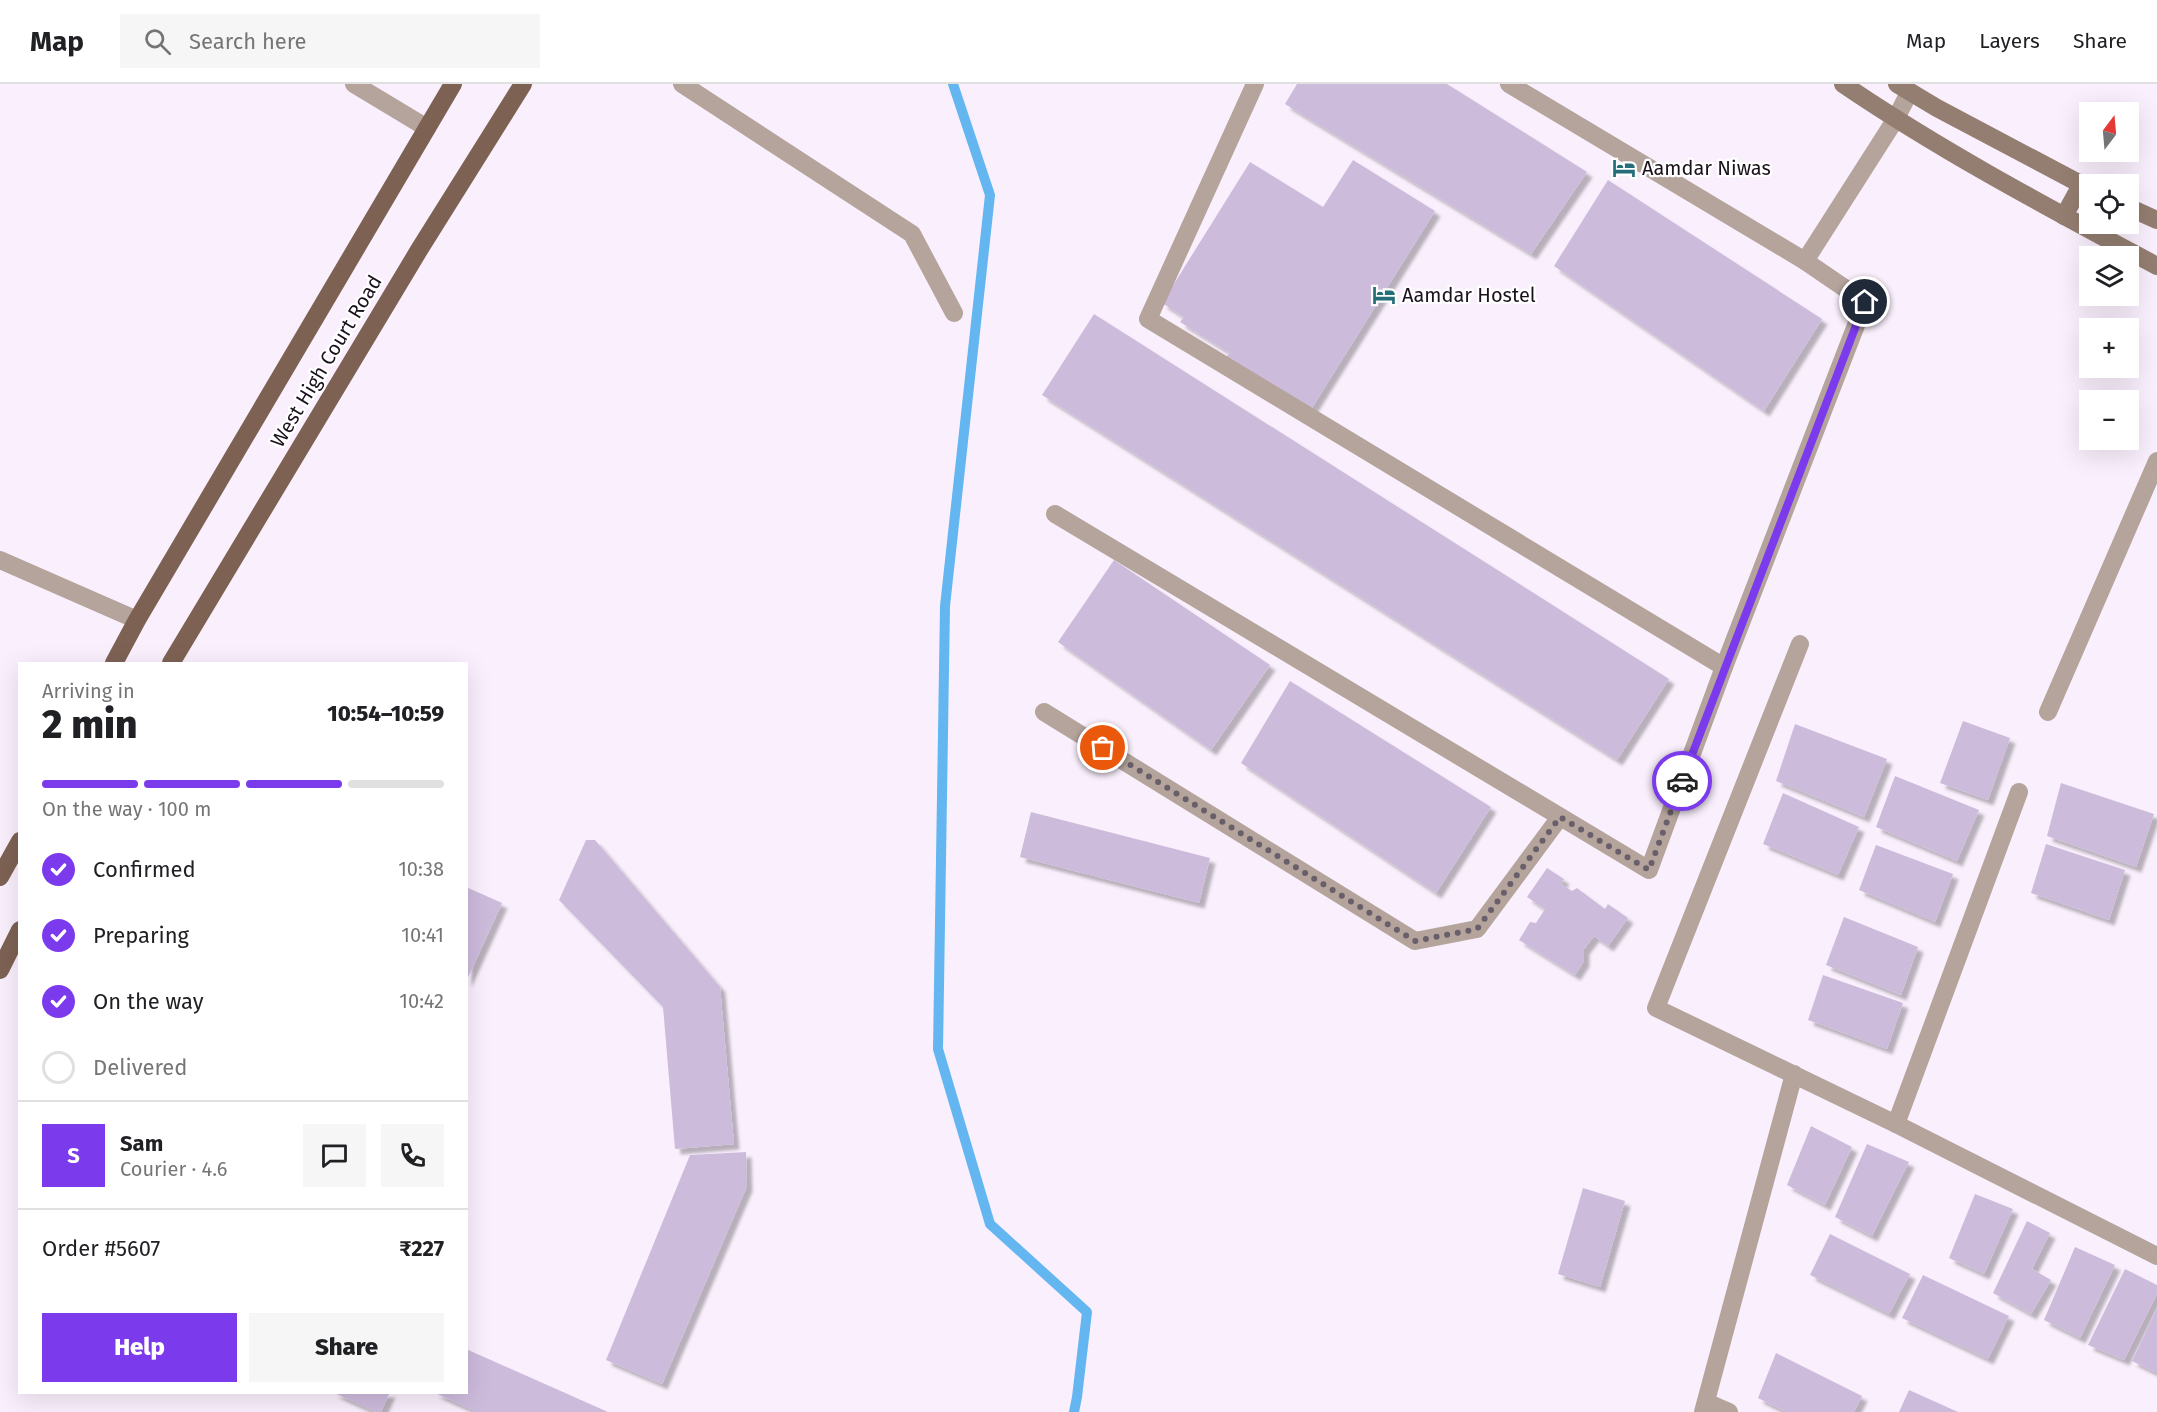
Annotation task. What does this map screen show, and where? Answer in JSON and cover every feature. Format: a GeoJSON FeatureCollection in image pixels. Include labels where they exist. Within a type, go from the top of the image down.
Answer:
{"type":"FeatureCollection","features":[{"type":"Feature","properties":{"kind":"main road","name":"West High Court Road"},"geometry":{"type":"LineString","coordinates":[[115,662],[137,620],[453,84]]}},
{"type":"Feature","properties":{"kind":"main road","name":"West High Court Road"},"geometry":{"type":"LineString","coordinates":[[172,662],[419,250],[523,84]]}},
{"type":"Feature","properties":{"kind":"main road"},"geometry":{"type":"LineString","coordinates":[[1843,84],[1895,120],[2157,266]]}},
{"type":"Feature","properties":{"kind":"main road"},"geometry":{"type":"LineString","coordinates":[[1903,88],[2079,184]]}},
{"type":"Feature","properties":{"kind":"main road"},"geometry":{"type":"LineString","coordinates":[[2064,216],[2079,195]]}},
{"type":"Feature","properties":{"kind":"main road"},"geometry":{"type":"LineString","coordinates":[[2139,212],[2157,220]]}},
{"type":"Feature","properties":{"kind":"main road"},"geometry":{"type":"LineString","coordinates":[[0,877],[18,845]]}},
{"type":"Feature","properties":{"kind":"main road"},"geometry":{"type":"LineString","coordinates":[[0,970],[18,934]]}},
{"type":"Feature","properties":{"kind":"street"},"geometry":{"type":"LineString","coordinates":[[354,84],[427,128]]}},
{"type":"Feature","properties":{"kind":"street"},"geometry":{"type":"LineString","coordinates":[[682,84],[912,234],[954,313]]}},
{"type":"Feature","properties":{"kind":"street"},"geometry":{"type":"LineString","coordinates":[[1255,84],[1148,319],[1724,667]]}},
{"type":"Feature","properties":{"kind":"street"},"geometry":{"type":"LineString","coordinates":[[1055,514],[1649,870],[1724,667],[1865,302],[1804,261],[1509,84]]}},
{"type":"Feature","properties":{"kind":"street"},"geometry":{"type":"LineString","coordinates":[[1804,261],[1895,120],[1903,88]]}},
{"type":"Feature","properties":{"kind":"street"},"geometry":{"type":"LineString","coordinates":[[2048,712],[2157,461]]}},
{"type":"Feature","properties":{"kind":"street"},"geometry":{"type":"LineString","coordinates":[[0,560],[137,620]]}},
{"type":"Feature","properties":{"kind":"street"},"geometry":{"type":"LineString","coordinates":[[1800,644],[1656,1008],[1896,1124],[2157,1256]]}},
{"type":"Feature","properties":{"kind":"street"},"geometry":{"type":"LineString","coordinates":[[1044,712],[1415,941],[1477,929],[1560,817]]}},
{"type":"Feature","properties":{"kind":"street"},"geometry":{"type":"LineString","coordinates":[[1896,1124],[2019,792]]}},
{"type":"Feature","properties":{"kind":"street"},"geometry":{"type":"LineString","coordinates":[[1729,1412],[1705,1407],[1794,1074]]}},
{"type":"Feature","properties":{"kind":"building"},"geometry":{"type":"Polygon","coordinates":[[[1297,84],[1447,84],[1587,172],[1531,254],[1285,104],[1297,84]]]}},
{"type":"Feature","properties":{"kind":"building"},"geometry":{"type":"Polygon","coordinates":[[[1353,160],[1435,211],[1308,414],[1221,361],[1230,353],[1180,322],[1184,317],[1162,303],[1250,162],[1323,207],[1353,160]]]}},
{"type":"Feature","properties":{"kind":"building"},"geometry":{"type":"Polygon","coordinates":[[[1608,180],[1822,319],[1764,411],[1554,266],[1608,180]]]}},
{"type":"Feature","properties":{"kind":"building"},"geometry":{"type":"Polygon","coordinates":[[[1094,314],[1669,679],[1617,760],[1042,395],[1094,314]]]}},
{"type":"Feature","properties":{"kind":"building"},"geometry":{"type":"Polygon","coordinates":[[[1114,560],[1270,665],[1211,750],[1058,642],[1114,560]]]}},
{"type":"Feature","properties":{"kind":"building"},"geometry":{"type":"Polygon","coordinates":[[[1290,681],[1491,807],[1436,893],[1241,763],[1290,681]]]}},
{"type":"Feature","properties":{"kind":"building"},"geometry":{"type":"Polygon","coordinates":[[[1963,721],[2010,738],[1988,800],[1940,783],[1963,721]]]}},
{"type":"Feature","properties":{"kind":"building"},"geometry":{"type":"Polygon","coordinates":[[[1795,724],[1887,759],[1864,817],[1776,781],[1795,724]]]}},
{"type":"Feature","properties":{"kind":"building"},"geometry":{"type":"Polygon","coordinates":[[[1895,776],[1979,810],[1957,861],[1876,827],[1895,776]]]}},
{"type":"Feature","properties":{"kind":"building"},"geometry":{"type":"Polygon","coordinates":[[[2061,783],[2154,814],[2136,867],[2047,836],[2061,783]]]}},
{"type":"Feature","properties":{"kind":"building"},"geometry":{"type":"Polygon","coordinates":[[[1783,793],[1859,827],[1838,875],[1763,844],[1783,793]]]}},
{"type":"Feature","properties":{"kind":"building"},"geometry":{"type":"Polygon","coordinates":[[[1031,812],[1210,858],[1199,903],[1020,857],[1031,812]]]}},
{"type":"Feature","properties":{"kind":"building"},"geometry":{"type":"Polygon","coordinates":[[[586,840],[595,840],[720,987],[734,1144],[675,1149],[663,1007],[559,900],[586,840]]]}},
{"type":"Feature","properties":{"kind":"building"},"geometry":{"type":"Polygon","coordinates":[[[2046,844],[2125,870],[2109,920],[2031,893],[2046,844]]]}},
{"type":"Feature","properties":{"kind":"building"},"geometry":{"type":"Polygon","coordinates":[[[1876,845],[1953,874],[1935,922],[1859,890],[1876,845]]]}},
{"type":"Feature","properties":{"kind":"building"},"geometry":{"type":"Polygon","coordinates":[[[1547,868],[1564,879],[1561,884],[1572,891],[1577,888],[1605,909],[1608,904],[1628,918],[1608,946],[1594,936],[1584,949],[1584,961],[1575,975],[1519,940],[1530,922],[1536,923],[1545,909],[1527,897],[1547,868]]]}},
{"type":"Feature","properties":{"kind":"building"},"geometry":{"type":"Polygon","coordinates":[[[468,888],[502,903],[468,978],[468,888]]]}},
{"type":"Feature","properties":{"kind":"building"},"geometry":{"type":"Polygon","coordinates":[[[1844,917],[1918,947],[1901,995],[1826,965],[1844,917]]]}},
{"type":"Feature","properties":{"kind":"building"},"geometry":{"type":"Polygon","coordinates":[[[1823,975],[1903,1003],[1887,1049],[1808,1020],[1823,975]]]}},
{"type":"Feature","properties":{"kind":"building"},"geometry":{"type":"Polygon","coordinates":[[[1811,1126],[1852,1147],[1825,1205],[1787,1185],[1811,1126]]]}},
{"type":"Feature","properties":{"kind":"building"},"geometry":{"type":"Polygon","coordinates":[[[1867,1144],[1909,1162],[1872,1236],[1835,1217],[1867,1144]]]}},
{"type":"Feature","properties":{"kind":"building"},"geometry":{"type":"Polygon","coordinates":[[[746,1152],[747,1186],[662,1384],[606,1360],[690,1155],[746,1152]]]}},
{"type":"Feature","properties":{"kind":"building"},"geometry":{"type":"Polygon","coordinates":[[[1583,1188],[1625,1201],[1600,1287],[1558,1274],[1583,1188]]]}},
{"type":"Feature","properties":{"kind":"building"},"geometry":{"type":"Polygon","coordinates":[[[1975,1194],[2013,1209],[1984,1274],[1949,1258],[1975,1194]]]}},
{"type":"Feature","properties":{"kind":"building"},"geometry":{"type":"Polygon","coordinates":[[[2027,1221],[2050,1233],[2032,1269],[2051,1280],[2031,1314],[1993,1293],[2027,1221]]]}},
{"type":"Feature","properties":{"kind":"building"},"geometry":{"type":"Polygon","coordinates":[[[1830,1234],[1910,1274],[1889,1314],[1810,1275],[1830,1234]]]}},
{"type":"Feature","properties":{"kind":"building"},"geometry":{"type":"Polygon","coordinates":[[[2075,1247],[2115,1265],[2080,1338],[2044,1320],[2075,1247]]]}},
{"type":"Feature","properties":{"kind":"building"},"geometry":{"type":"Polygon","coordinates":[[[2125,1269],[2157,1285],[2157,1294],[2124,1360],[2088,1345],[2125,1269]]]}},
{"type":"Feature","properties":{"kind":"building"},"geometry":{"type":"Polygon","coordinates":[[[1923,1275],[2009,1316],[1988,1359],[1902,1318],[1923,1275]]]}},
{"type":"Feature","properties":{"kind":"building"},"geometry":{"type":"Polygon","coordinates":[[[2157,1308],[2157,1373],[2132,1361],[2157,1308]]]}},
{"type":"Feature","properties":{"kind":"building"},"geometry":{"type":"Polygon","coordinates":[[[468,1350],[608,1412],[477,1412],[437,1394],[468,1394],[468,1350]]]}},
{"type":"Feature","properties":{"kind":"building"},"geometry":{"type":"Polygon","coordinates":[[[1776,1353],[1862,1396],[1854,1412],[1786,1412],[1758,1398],[1776,1353]]]}},
{"type":"Feature","properties":{"kind":"building"},"geometry":{"type":"Polygon","coordinates":[[[1909,1390],[1958,1412],[1899,1412],[1909,1390]]]}},
{"type":"Feature","properties":{"kind":"building"},"geometry":{"type":"Polygon","coordinates":[[[336,1394],[389,1394],[381,1412],[376,1412],[336,1394]]]}},
{"type":"Feature","properties":{"kind":"waterway"},"geometry":{"type":"LineString","coordinates":[[953,84],[990,195],[945,606],[938,1049],[990,1224],[1087,1312],[1074,1412]]}},
{"type":"Feature","properties":{"kind":"way so far"},"geometry":{"type":"LineString","coordinates":[[1103,748],[1415,941],[1477,929],[1560,817],[1649,870],[1682,781]]}},
{"type":"Feature","properties":{"kind":"place","name":"Aamdar Niwas"},"geometry":{"type":"Point","coordinates":[1624,168]}},
{"type":"Feature","properties":{"kind":"place","name":"Aamdar Hostel"},"geometry":{"type":"Point","coordinates":[1384,295]}},
{"type":"Feature","properties":{"kind":"route"},"geometry":{"type":"LineString","coordinates":[[1682,781],[1865,302]]}}]}
